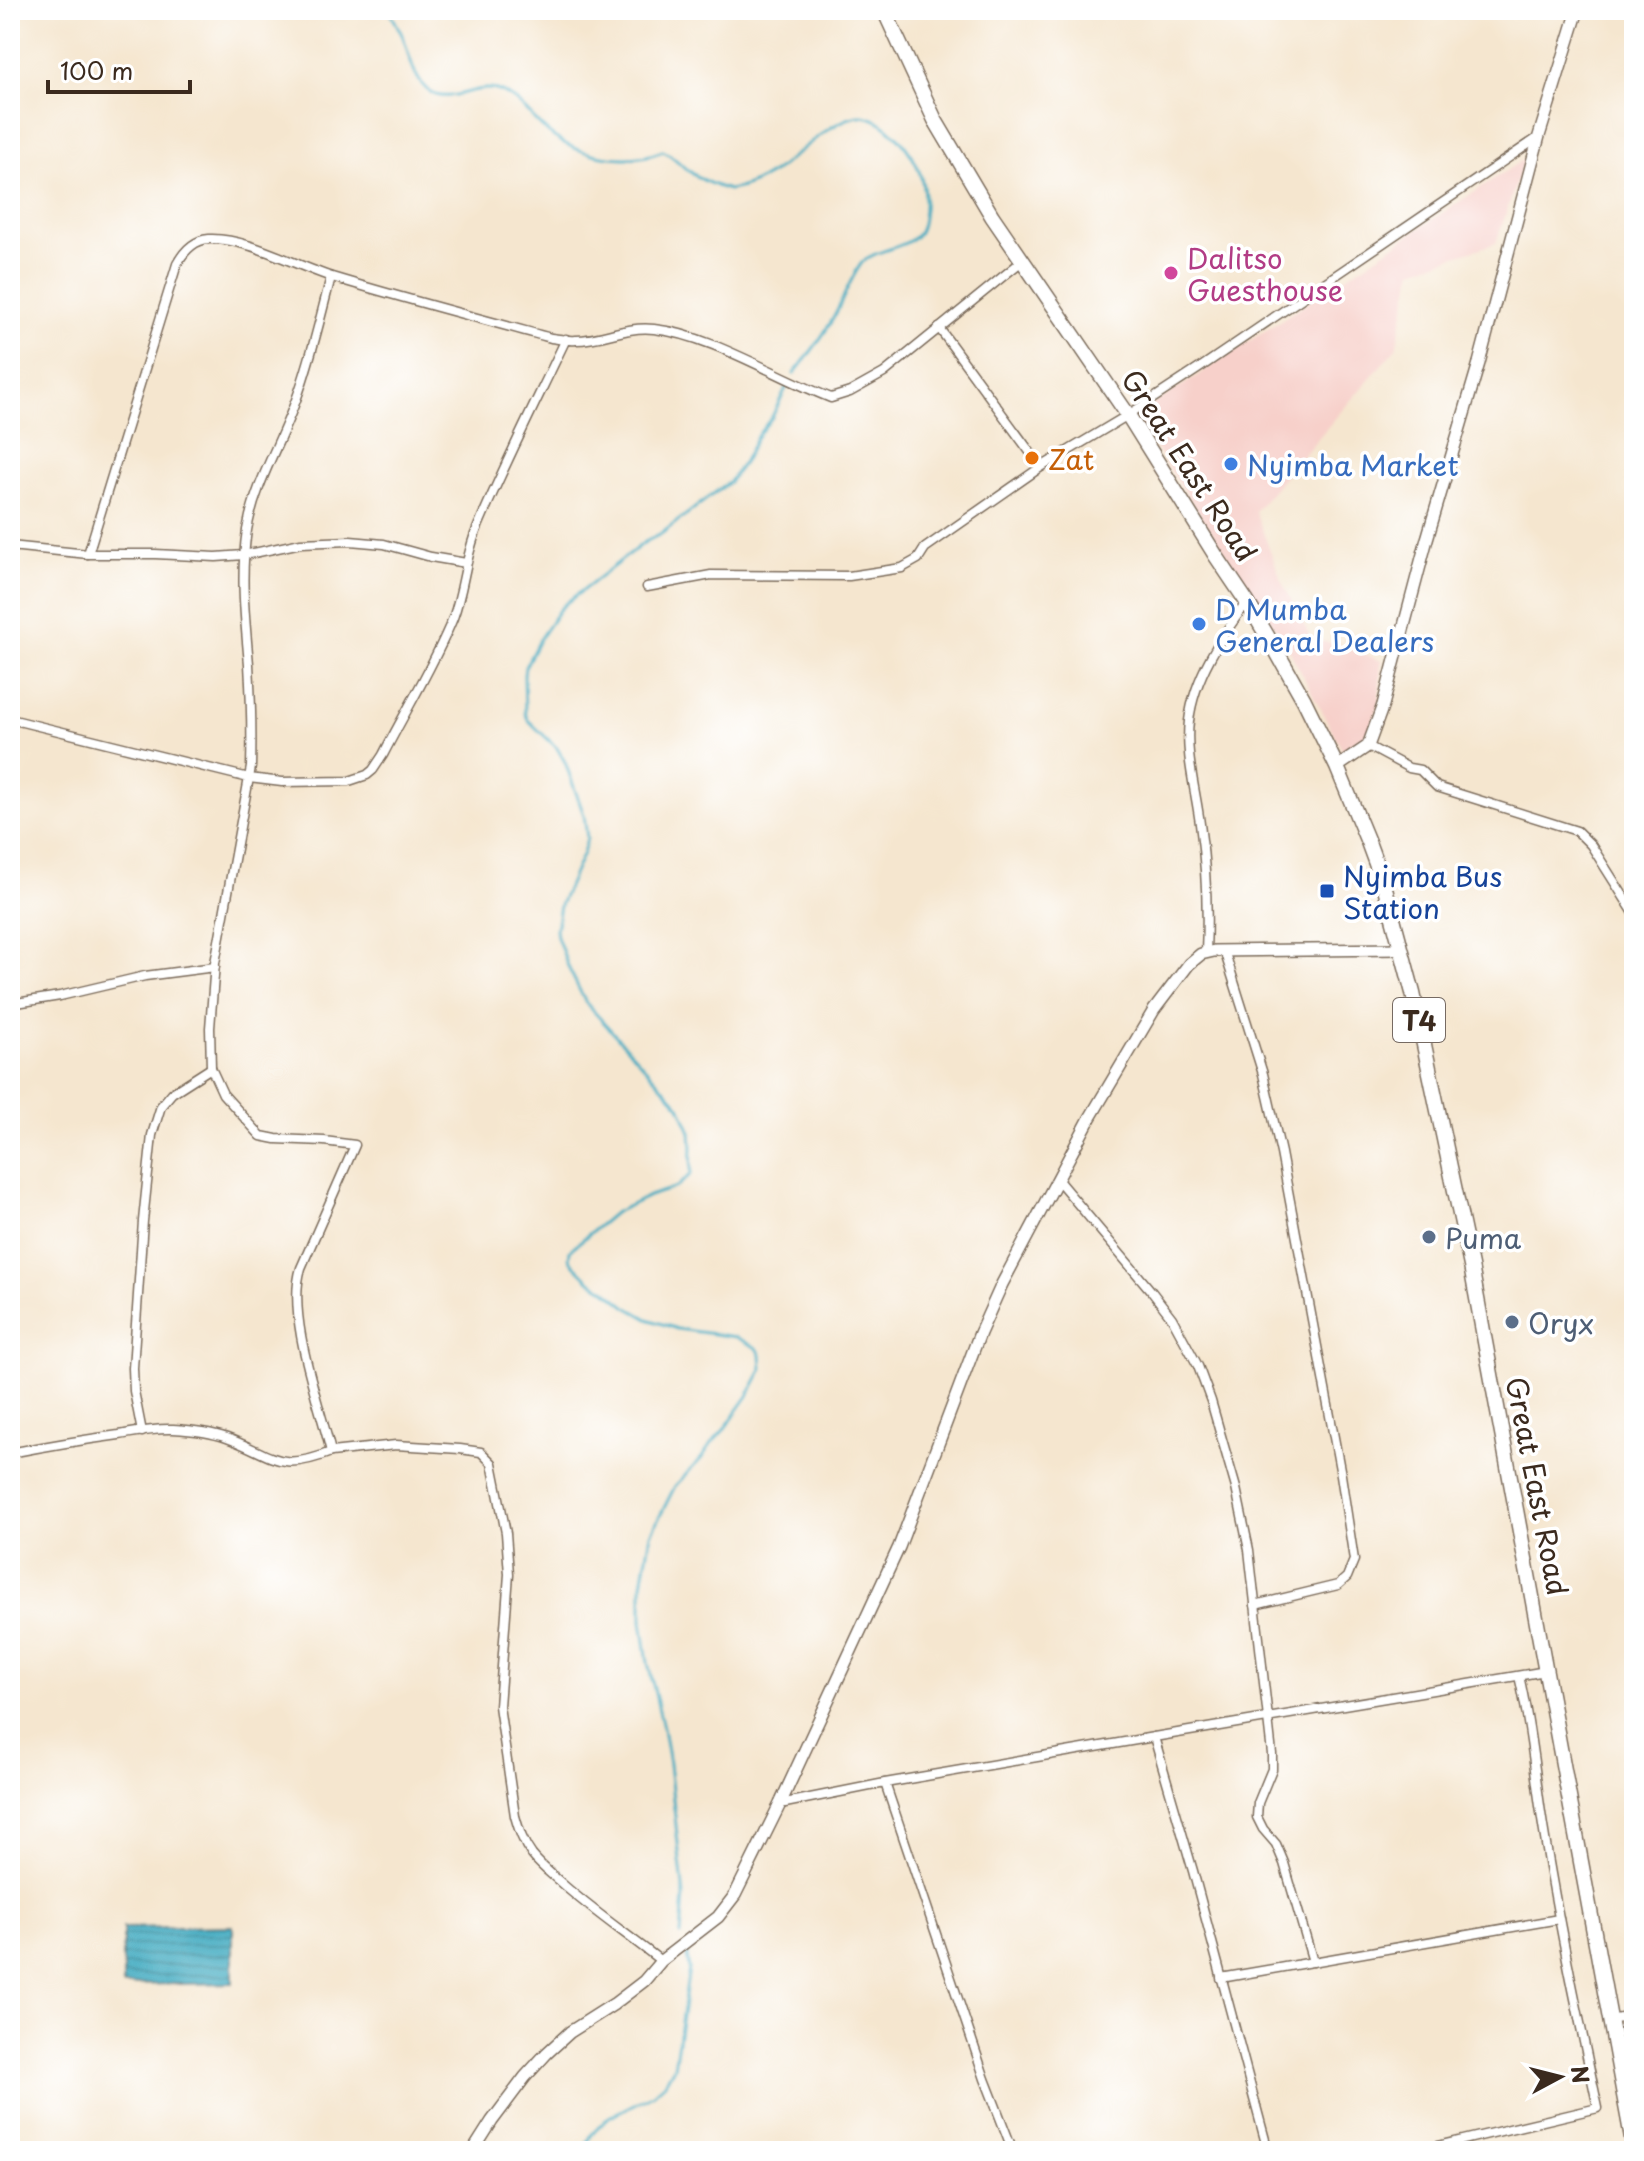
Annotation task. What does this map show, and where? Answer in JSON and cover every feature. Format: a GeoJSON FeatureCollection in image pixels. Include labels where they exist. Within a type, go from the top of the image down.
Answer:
{"type":"FeatureCollection","features":[{"type":"Feature","properties":{"kind":"highway","name":"Great East Road"},"geometry":{"type":"LineString","coordinates":[[884,10],[935,120],[1022,261],[1128,415],[1247,602],[1337,767],[1381,877],[1413,993],[1471,1266],[1634,2149]]}},
{"type":"Feature","properties":{"kind":"street"},"geometry":{"type":"LineString","coordinates":[[1337,767],[1368,746],[1383,705],[1539,136],[1578,10]]}},
{"type":"Feature","properties":{"kind":"street"},"geometry":{"type":"LineString","coordinates":[[647,587],[711,575],[849,576],[902,568],[918,559],[925,548],[1041,467],[1128,415],[1539,136]]}},
{"type":"Feature","properties":{"kind":"street"},"geometry":{"type":"LineString","coordinates":[[88,554],[177,264],[193,244],[206,240],[249,246],[331,277],[551,338],[576,340],[628,329],[655,329],[687,336],[831,398],[850,392],[884,373],[1022,261]]}},
{"type":"Feature","properties":{"kind":"street"},"geometry":{"type":"LineString","coordinates":[[331,277],[300,389],[255,498],[244,555],[252,738],[249,778],[215,967],[210,1028],[211,1068],[223,1094],[261,1136],[355,1145],[301,1268],[297,1284],[299,1320],[307,1362],[331,1452]]}},
{"type":"Feature","properties":{"kind":"street"},"geometry":{"type":"LineString","coordinates":[[939,328],[1041,467]]}},
{"type":"Feature","properties":{"kind":"street"},"geometry":{"type":"LineString","coordinates":[[10,719],[249,778],[334,783],[360,779],[373,770],[447,630],[457,605],[472,542],[566,339]]}},
{"type":"Feature","properties":{"kind":"street"},"geometry":{"type":"LineString","coordinates":[[10,546],[88,554],[216,557],[244,555],[301,543],[350,541],[384,544],[466,563]]}},
{"type":"Feature","properties":{"kind":"street"},"geometry":{"type":"LineString","coordinates":[[1206,952],[1204,856],[1189,720],[1204,671],[1231,623],[1247,602]]}},
{"type":"Feature","properties":{"kind":"street"},"geometry":{"type":"LineString","coordinates":[[1368,746],[1409,768],[1420,770],[1437,787],[1577,831],[1591,845],[1634,913]]}},
{"type":"Feature","properties":{"kind":"street"},"geometry":{"type":"LineString","coordinates":[[473,2151],[525,2077],[547,2053],[570,2032],[644,1981],[661,1961],[718,1917],[735,1895],[899,1547],[980,1333],[1002,1284],[1057,1179],[1154,1010],[1175,980],[1189,964],[1206,952],[1402,949]]}},
{"type":"Feature","properties":{"kind":"street"},"geometry":{"type":"LineString","coordinates":[[1224,950],[1263,1074],[1281,1153],[1354,1550],[1352,1567],[1338,1585],[1255,1605]]}},
{"type":"Feature","properties":{"kind":"street"},"geometry":{"type":"LineString","coordinates":[[10,1004],[145,976],[215,967]]}},
{"type":"Feature","properties":{"kind":"street"},"geometry":{"type":"LineString","coordinates":[[142,1432],[133,1368],[152,1135],[161,1106],[172,1093],[211,1068]]}},
{"type":"Feature","properties":{"kind":"street"},"geometry":{"type":"LineString","coordinates":[[1057,1179],[1165,1309],[1198,1366],[1211,1401],[1236,1488],[1249,1550],[1272,1754],[1272,1769],[1258,1803],[1257,1817],[1276,1844],[1284,1863],[1313,1962]]}},
{"type":"Feature","properties":{"kind":"street"},"geometry":{"type":"LineString","coordinates":[[10,1453],[171,1429],[215,1434],[271,1459],[287,1461],[314,1458],[331,1452],[396,1445],[481,1452],[492,1463],[506,1533],[509,1574],[499,1706],[518,1829],[539,1863],[580,1900],[661,1961]]}},
{"type":"Feature","properties":{"kind":"street"},"geometry":{"type":"LineString","coordinates":[[780,1804],[885,1783],[1546,1671]]}},
{"type":"Feature","properties":{"kind":"street"},"geometry":{"type":"LineString","coordinates":[[1417,2151],[1598,2108],[1559,1919],[1542,1823],[1528,1712],[1519,1676]]}},
{"type":"Feature","properties":{"kind":"street"},"geometry":{"type":"LineString","coordinates":[[1154,1737],[1268,2151]]}},
{"type":"Feature","properties":{"kind":"street"},"geometry":{"type":"LineString","coordinates":[[885,1783],[985,2079],[1013,2151]]}},
{"type":"Feature","properties":{"kind":"street"},"geometry":{"type":"LineString","coordinates":[[1221,1978],[1559,1919]]}},
{"type":"Feature","properties":{"kind":"street"},"geometry":{"type":"LineString","coordinates":[[1611,2020],[1634,2015]]}},
{"type":"Feature","properties":{"kind":"shaded area","name":"Nyimba Market"},"geometry":{"type":"Polygon","coordinates":[[[1524,159],[1496,243],[1413,270],[1396,348],[1255,511],[1282,582],[1312,640],[1339,644],[1381,661],[1379,701],[1368,744],[1345,755],[1285,642],[1135,417],[1524,159]]]}},
{"type":"Feature","properties":{"kind":"water"},"geometry":{"type":"Polygon","coordinates":[[[233,1926],[233,1983],[123,1985],[123,1928],[233,1926]]]}},
{"type":"Feature","properties":{"kind":"waterway"},"geometry":{"type":"LineString","coordinates":[[389,10],[403,37],[416,74],[430,92],[445,96],[496,90],[516,101],[543,128],[569,146],[616,158],[663,151],[700,178],[729,190],[769,175],[816,138],[851,118],[868,117],[888,128],[911,154],[920,174],[924,196],[920,229],[908,242],[874,255],[861,264],[827,329],[794,374]]}},
{"type":"Feature","properties":{"kind":"waterway"},"geometry":{"type":"LineString","coordinates":[[681,1935],[684,1896],[669,1764],[642,1621],[642,1584],[651,1534],[675,1486],[701,1459],[748,1396],[762,1370],[761,1355],[757,1348],[736,1337],[677,1329],[648,1319],[589,1280],[569,1258],[570,1250],[614,1213],[677,1187],[691,1174],[691,1132],[680,1106],[586,1003],[557,937],[560,905],[587,838],[584,815],[565,762],[557,748],[528,720],[525,713],[524,675],[540,638],[566,603],[729,482],[772,417],[787,386]]}},
{"type":"Feature","properties":{"kind":"waterway"},"geometry":{"type":"LineString","coordinates":[[583,2151],[592,2134],[609,2117],[653,2094],[665,2083],[674,2067],[689,1969],[686,1948]]}},
{"type":"Feature","properties":{"kind":"place","name":"Dalitso Guesthouse"},"geometry":{"type":"Point","coordinates":[1171,273]}},
{"type":"Feature","properties":{"kind":"place","name":"Zat"},"geometry":{"type":"Point","coordinates":[1032,458]}},
{"type":"Feature","properties":{"kind":"place","name":"Nyimba Market"},"geometry":{"type":"Point","coordinates":[1231,464]}},
{"type":"Feature","properties":{"kind":"place","name":"D Mumba General Dealers"},"geometry":{"type":"Point","coordinates":[1199,624]}},
{"type":"Feature","properties":{"kind":"place","name":"Nyimba Bus Station"},"geometry":{"type":"Point","coordinates":[1327,891]}},
{"type":"Feature","properties":{"kind":"place","name":"Puma"},"geometry":{"type":"Point","coordinates":[1429,1237]}},
{"type":"Feature","properties":{"kind":"place","name":"Oryx"},"geometry":{"type":"Point","coordinates":[1512,1322]}}]}
